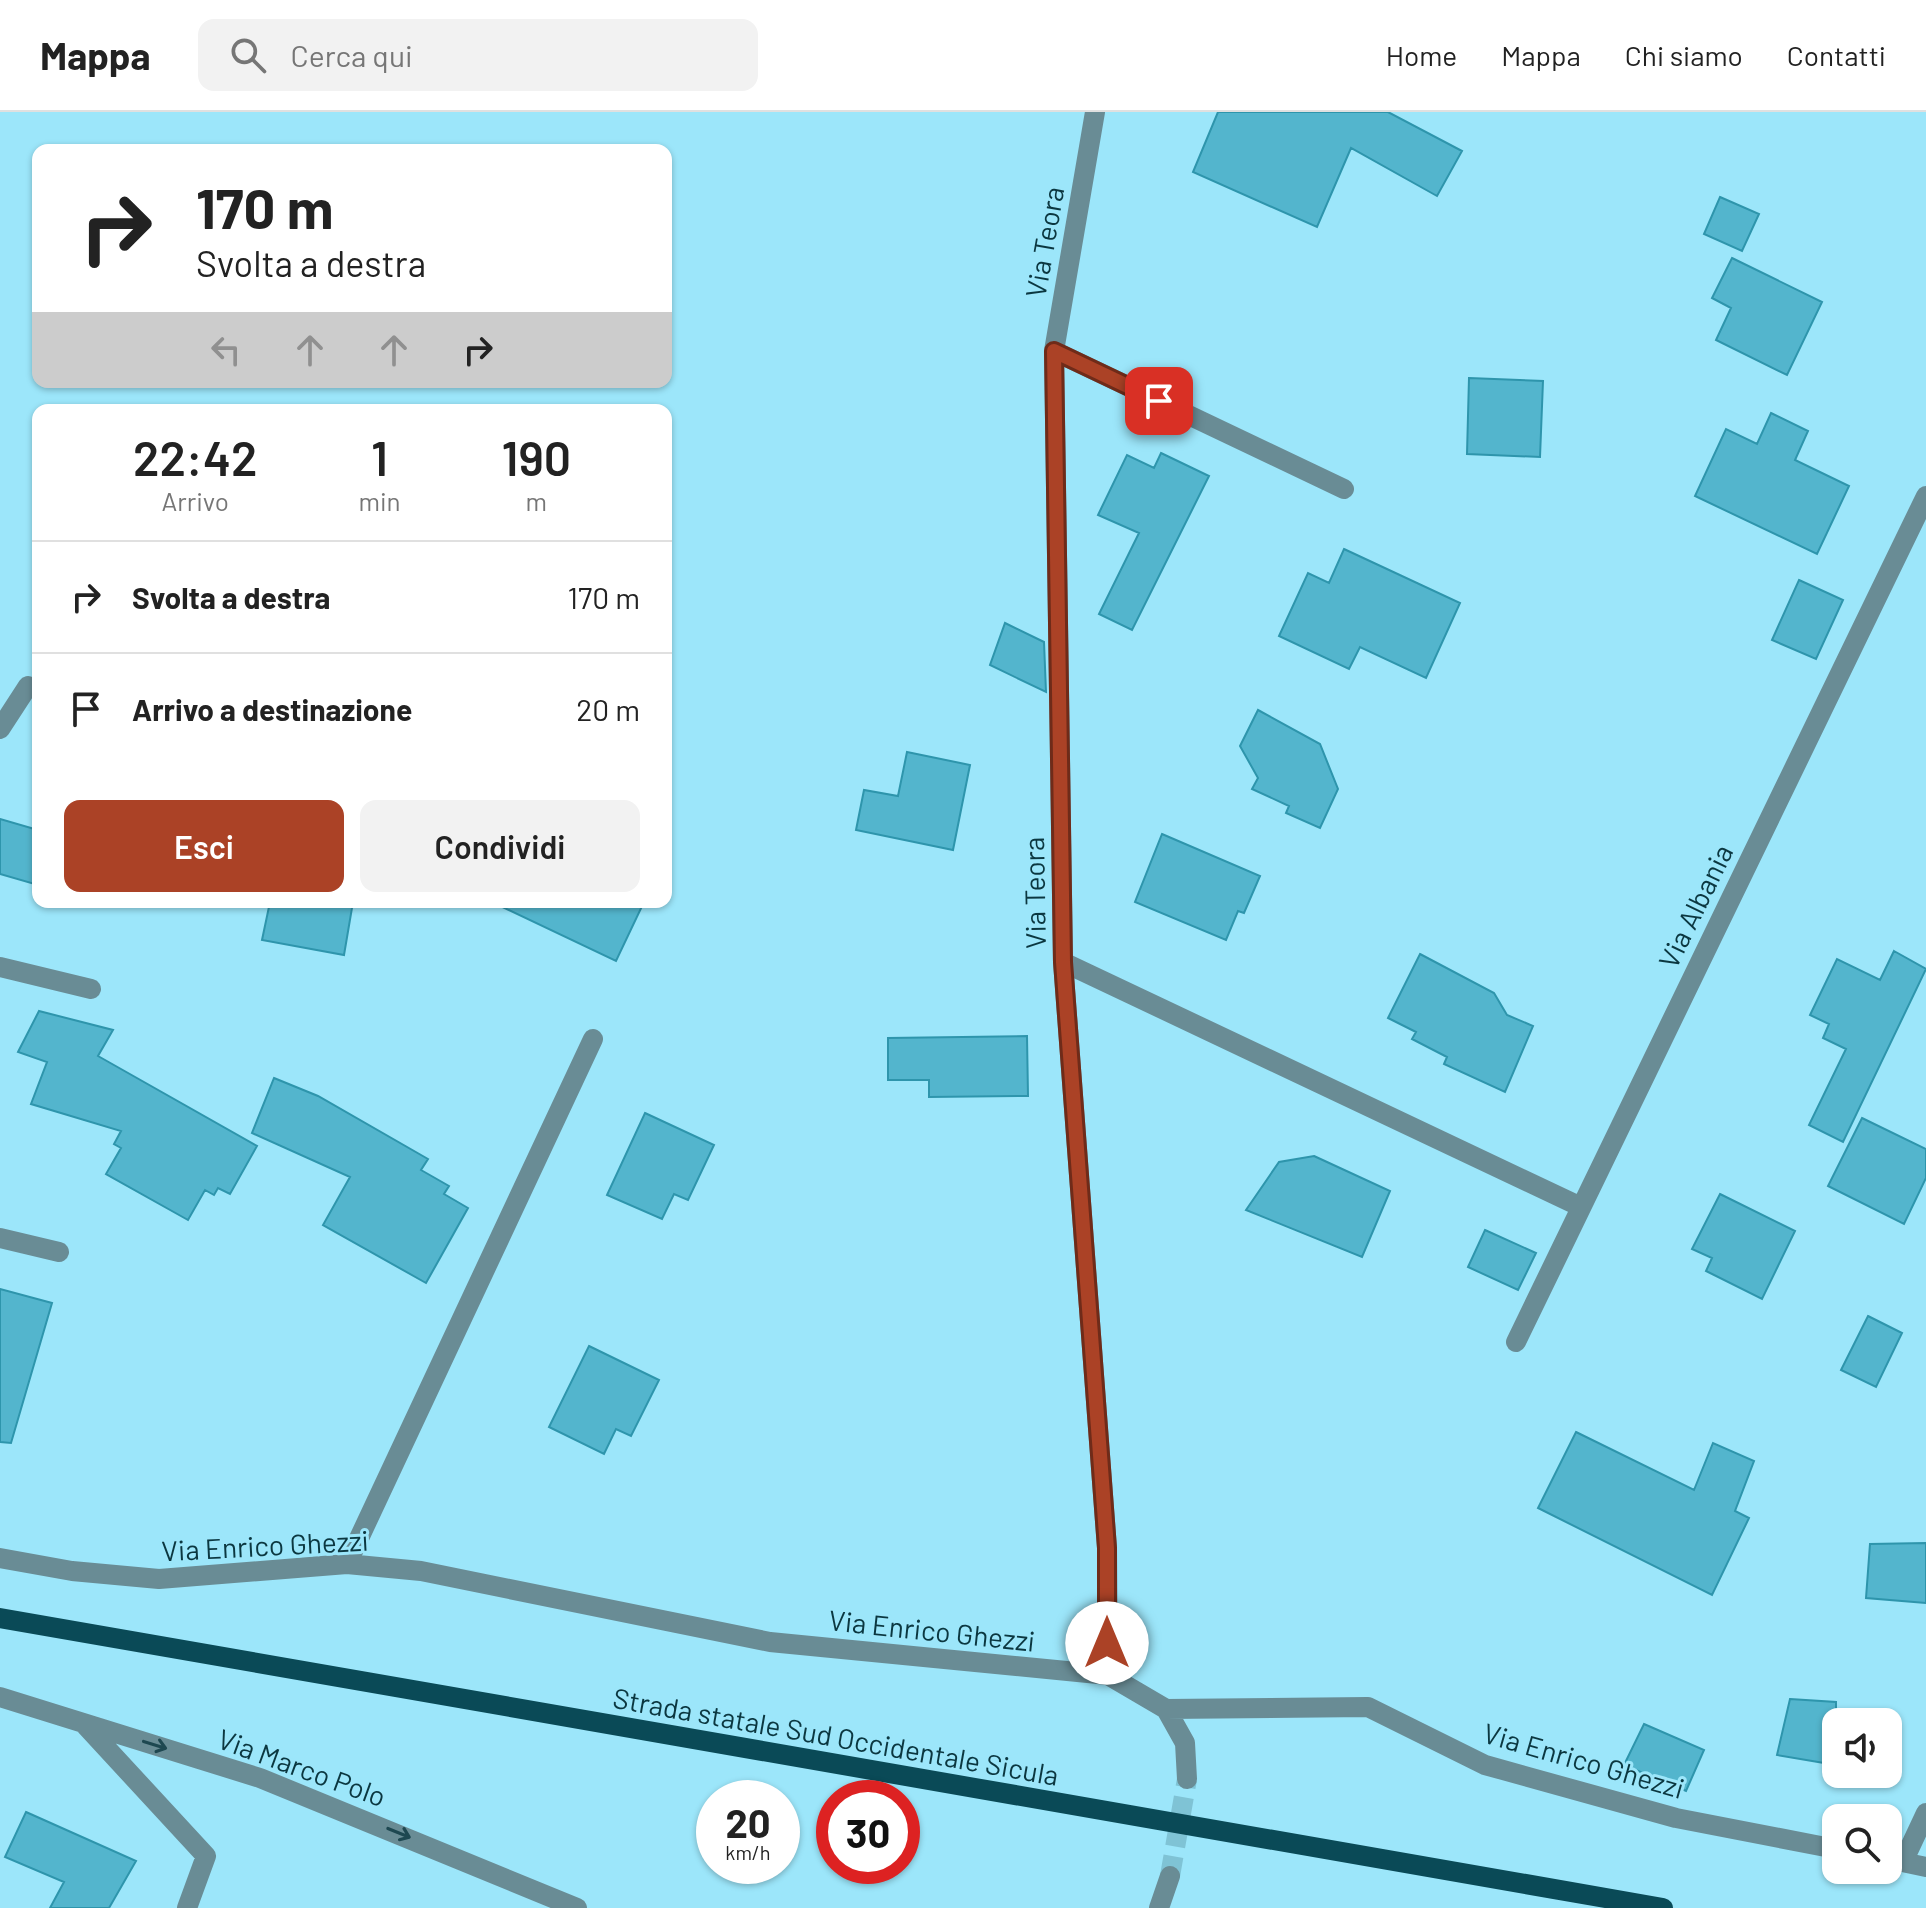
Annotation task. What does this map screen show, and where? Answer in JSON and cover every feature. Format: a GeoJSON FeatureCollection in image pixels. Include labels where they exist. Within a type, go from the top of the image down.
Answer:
{"type":"FeatureCollection","features":[{"type":"Feature","properties":{"kind":"main road","name":"Strada statale Sud Occidentale Sicula"},"geometry":{"type":"LineString","coordinates":[[0,1618],[1663,1908]]}},
{"type":"Feature","properties":{"kind":"street","name":"Via Teora"},"geometry":{"type":"LineString","coordinates":[[1095,112],[1054,351],[1063,962],[1107,1548],[1108,1675]]}},
{"type":"Feature","properties":{"kind":"street"},"geometry":{"type":"LineString","coordinates":[[1054,351],[1344,489]]}},
{"type":"Feature","properties":{"kind":"street","name":"Via Albania"},"geometry":{"type":"LineString","coordinates":[[1516,1342],[1579,1206],[1926,496]]}},
{"type":"Feature","properties":{"kind":"street"},"geometry":{"type":"LineString","coordinates":[[0,729],[28,686]]}},
{"type":"Feature","properties":{"kind":"street"},"geometry":{"type":"LineString","coordinates":[[1063,962],[1579,1206]]}},
{"type":"Feature","properties":{"kind":"street"},"geometry":{"type":"LineString","coordinates":[[0,967],[91,989]]}},
{"type":"Feature","properties":{"kind":"street"},"geometry":{"type":"LineString","coordinates":[[347,1564],[593,1039]]}},
{"type":"Feature","properties":{"kind":"street"},"geometry":{"type":"LineString","coordinates":[[0,1238],[59,1252]]}},
{"type":"Feature","properties":{"kind":"street","name":"Via Enrico Ghezzi"},"geometry":{"type":"LineString","coordinates":[[0,1558],[72,1571],[159,1579],[347,1564],[421,1571],[770,1642],[1108,1675],[1166,1709],[1368,1707],[1485,1765],[1676,1818],[1822,1846]]}},
{"type":"Feature","properties":{"kind":"street","name":"Via Marco Polo"},"geometry":{"type":"LineString","coordinates":[[0,1697],[260,1778],[577,1908]]}},
{"type":"Feature","properties":{"kind":"street"},"geometry":{"type":"LineString","coordinates":[[1166,1709],[1185,1743],[1187,1779]]}},
{"type":"Feature","properties":{"kind":"street"},"geometry":{"type":"LineString","coordinates":[[83,1723],[206,1856],[187,1908]]}},
{"type":"Feature","properties":{"kind":"street"},"geometry":{"type":"LineString","coordinates":[[1902,1850],[1926,1813]]}},
{"type":"Feature","properties":{"kind":"street"},"geometry":{"type":"LineString","coordinates":[[1902,1862],[1926,1867]]}},
{"type":"Feature","properties":{"kind":"street"},"geometry":{"type":"LineString","coordinates":[[1159,1908],[1170,1876]]}},
{"type":"Feature","properties":{"kind":"building"},"geometry":{"type":"Polygon","coordinates":[[[1218,112],[1388,112],[1462,151],[1437,196],[1351,148],[1317,227],[1193,172],[1218,112]]]}},
{"type":"Feature","properties":{"kind":"building"},"geometry":{"type":"Polygon","coordinates":[[[1720,197],[1759,214],[1742,251],[1704,234],[1720,197]]]}},
{"type":"Feature","properties":{"kind":"building"},"geometry":{"type":"Polygon","coordinates":[[[1732,258],[1822,302],[1787,375],[1716,340],[1731,308],[1712,298],[1732,258]]]}},
{"type":"Feature","properties":{"kind":"building"},"geometry":{"type":"Polygon","coordinates":[[[1469,378],[1543,381],[1540,457],[1467,454],[1469,378]]]}},
{"type":"Feature","properties":{"kind":"building"},"geometry":{"type":"Polygon","coordinates":[[[1771,413],[1808,431],[1795,460],[1849,486],[1817,554],[1695,496],[1726,429],[1757,444],[1771,413]]]}},
{"type":"Feature","properties":{"kind":"building"},"geometry":{"type":"Polygon","coordinates":[[[1161,453],[1209,476],[1132,630],[1099,614],[1139,533],[1098,515],[1127,455],[1154,468],[1161,453]]]}},
{"type":"Feature","properties":{"kind":"building"},"geometry":{"type":"Polygon","coordinates":[[[1344,549],[1460,603],[1426,678],[1360,647],[1349,669],[1279,636],[1308,573],[1329,583],[1344,549]]]}},
{"type":"Feature","properties":{"kind":"building"},"geometry":{"type":"Polygon","coordinates":[[[1799,580],[1843,600],[1816,659],[1772,640],[1799,580]]]}},
{"type":"Feature","properties":{"kind":"building"},"geometry":{"type":"Polygon","coordinates":[[[1005,623],[1044,642],[1046,692],[990,665],[1005,623]]]}},
{"type":"Feature","properties":{"kind":"building"},"geometry":{"type":"Polygon","coordinates":[[[1258,710],[1320,744],[1338,789],[1320,828],[1286,813],[1289,806],[1252,789],[1258,778],[1240,746],[1258,710]]]}},
{"type":"Feature","properties":{"kind":"building"},"geometry":{"type":"Polygon","coordinates":[[[907,752],[970,765],[953,850],[856,830],[864,790],[898,796],[907,752]]]}},
{"type":"Feature","properties":{"kind":"building"},"geometry":{"type":"Polygon","coordinates":[[[0,819],[32,828],[32,883],[0,874],[0,819]]]}},
{"type":"Feature","properties":{"kind":"building"},"geometry":{"type":"Polygon","coordinates":[[[1162,834],[1260,876],[1244,913],[1238,911],[1226,940],[1135,902],[1162,834]]]}},
{"type":"Feature","properties":{"kind":"building"},"geometry":{"type":"Polygon","coordinates":[[[269,908],[352,908],[344,955],[262,940],[269,908]]]}},
{"type":"Feature","properties":{"kind":"building"},"geometry":{"type":"Polygon","coordinates":[[[505,908],[641,908],[616,961],[505,908]]]}},
{"type":"Feature","properties":{"kind":"building"},"geometry":{"type":"Polygon","coordinates":[[[1894,951],[1926,969],[1843,1142],[1809,1125],[1846,1049],[1823,1038],[1829,1024],[1810,1015],[1837,959],[1880,980],[1894,951]]]}},
{"type":"Feature","properties":{"kind":"building"},"geometry":{"type":"Polygon","coordinates":[[[1420,954],[1494,993],[1507,1015],[1533,1026],[1505,1092],[1444,1064],[1447,1057],[1412,1039],[1416,1032],[1388,1018],[1420,954]]]}},
{"type":"Feature","properties":{"kind":"building"},"geometry":{"type":"Polygon","coordinates":[[[39,1011],[113,1030],[98,1056],[257,1146],[230,1194],[218,1188],[214,1195],[205,1190],[188,1220],[106,1174],[121,1148],[114,1144],[121,1131],[31,1104],[47,1062],[18,1052],[39,1011]]]}},
{"type":"Feature","properties":{"kind":"building"},"geometry":{"type":"Polygon","coordinates":[[[1027,1036],[1028,1096],[929,1097],[929,1080],[888,1080],[888,1038],[1027,1036]]]}},
{"type":"Feature","properties":{"kind":"building"},"geometry":{"type":"Polygon","coordinates":[[[274,1078],[318,1096],[428,1159],[421,1170],[449,1186],[444,1194],[468,1208],[426,1283],[323,1225],[350,1177],[252,1133],[274,1078]]]}},
{"type":"Feature","properties":{"kind":"building"},"geometry":{"type":"Polygon","coordinates":[[[645,1113],[714,1145],[688,1200],[674,1194],[662,1219],[607,1195],[645,1113]]]}},
{"type":"Feature","properties":{"kind":"building"},"geometry":{"type":"Polygon","coordinates":[[[1862,1118],[1926,1149],[1926,1178],[1904,1224],[1828,1186],[1862,1118]]]}},
{"type":"Feature","properties":{"kind":"building"},"geometry":{"type":"Polygon","coordinates":[[[1314,1156],[1390,1191],[1362,1257],[1246,1210],[1279,1162],[1314,1156]]]}},
{"type":"Feature","properties":{"kind":"building"},"geometry":{"type":"Polygon","coordinates":[[[1720,1194],[1795,1231],[1762,1299],[1706,1271],[1712,1258],[1692,1249],[1720,1194]]]}},
{"type":"Feature","properties":{"kind":"building"},"geometry":{"type":"Polygon","coordinates":[[[1485,1230],[1536,1253],[1518,1290],[1468,1267],[1485,1230]]]}},
{"type":"Feature","properties":{"kind":"building"},"geometry":{"type":"Polygon","coordinates":[[[0,1289],[52,1303],[11,1443],[0,1442],[0,1289]]]}},
{"type":"Feature","properties":{"kind":"building"},"geometry":{"type":"Polygon","coordinates":[[[1868,1316],[1902,1333],[1876,1387],[1841,1370],[1868,1316]]]}},
{"type":"Feature","properties":{"kind":"building"},"geometry":{"type":"Polygon","coordinates":[[[589,1346],[659,1380],[631,1436],[616,1429],[604,1454],[549,1427],[589,1346]]]}},
{"type":"Feature","properties":{"kind":"building"},"geometry":{"type":"Polygon","coordinates":[[[1576,1432],[1694,1490],[1713,1443],[1754,1461],[1735,1511],[1749,1518],[1712,1595],[1538,1508],[1576,1432]]]}},
{"type":"Feature","properties":{"kind":"building"},"geometry":{"type":"Polygon","coordinates":[[[1926,1543],[1926,1603],[1866,1598],[1870,1544],[1926,1543]]]}},
{"type":"Feature","properties":{"kind":"building"},"geometry":{"type":"Polygon","coordinates":[[[1790,1699],[1836,1702],[1836,1708],[1822,1708],[1822,1763],[1777,1755],[1790,1699]]]}},
{"type":"Feature","properties":{"kind":"building"},"geometry":{"type":"Polygon","coordinates":[[[1644,1724],[1704,1750],[1686,1791],[1624,1765],[1644,1724]]]}},
{"type":"Feature","properties":{"kind":"building"},"geometry":{"type":"Polygon","coordinates":[[[26,1812],[136,1861],[109,1908],[50,1908],[64,1882],[5,1857],[26,1812]]]}},
{"type":"Feature","properties":{"kind":"tunnel"},"geometry":{"type":"LineString","coordinates":[[1170,1876],[1187,1779]]}},
{"type":"Feature","properties":{"kind":"route"},"geometry":{"type":"LineString","coordinates":[[1107,1643],[1107,1548],[1063,962],[1054,351],[1159,401]]}}]}
